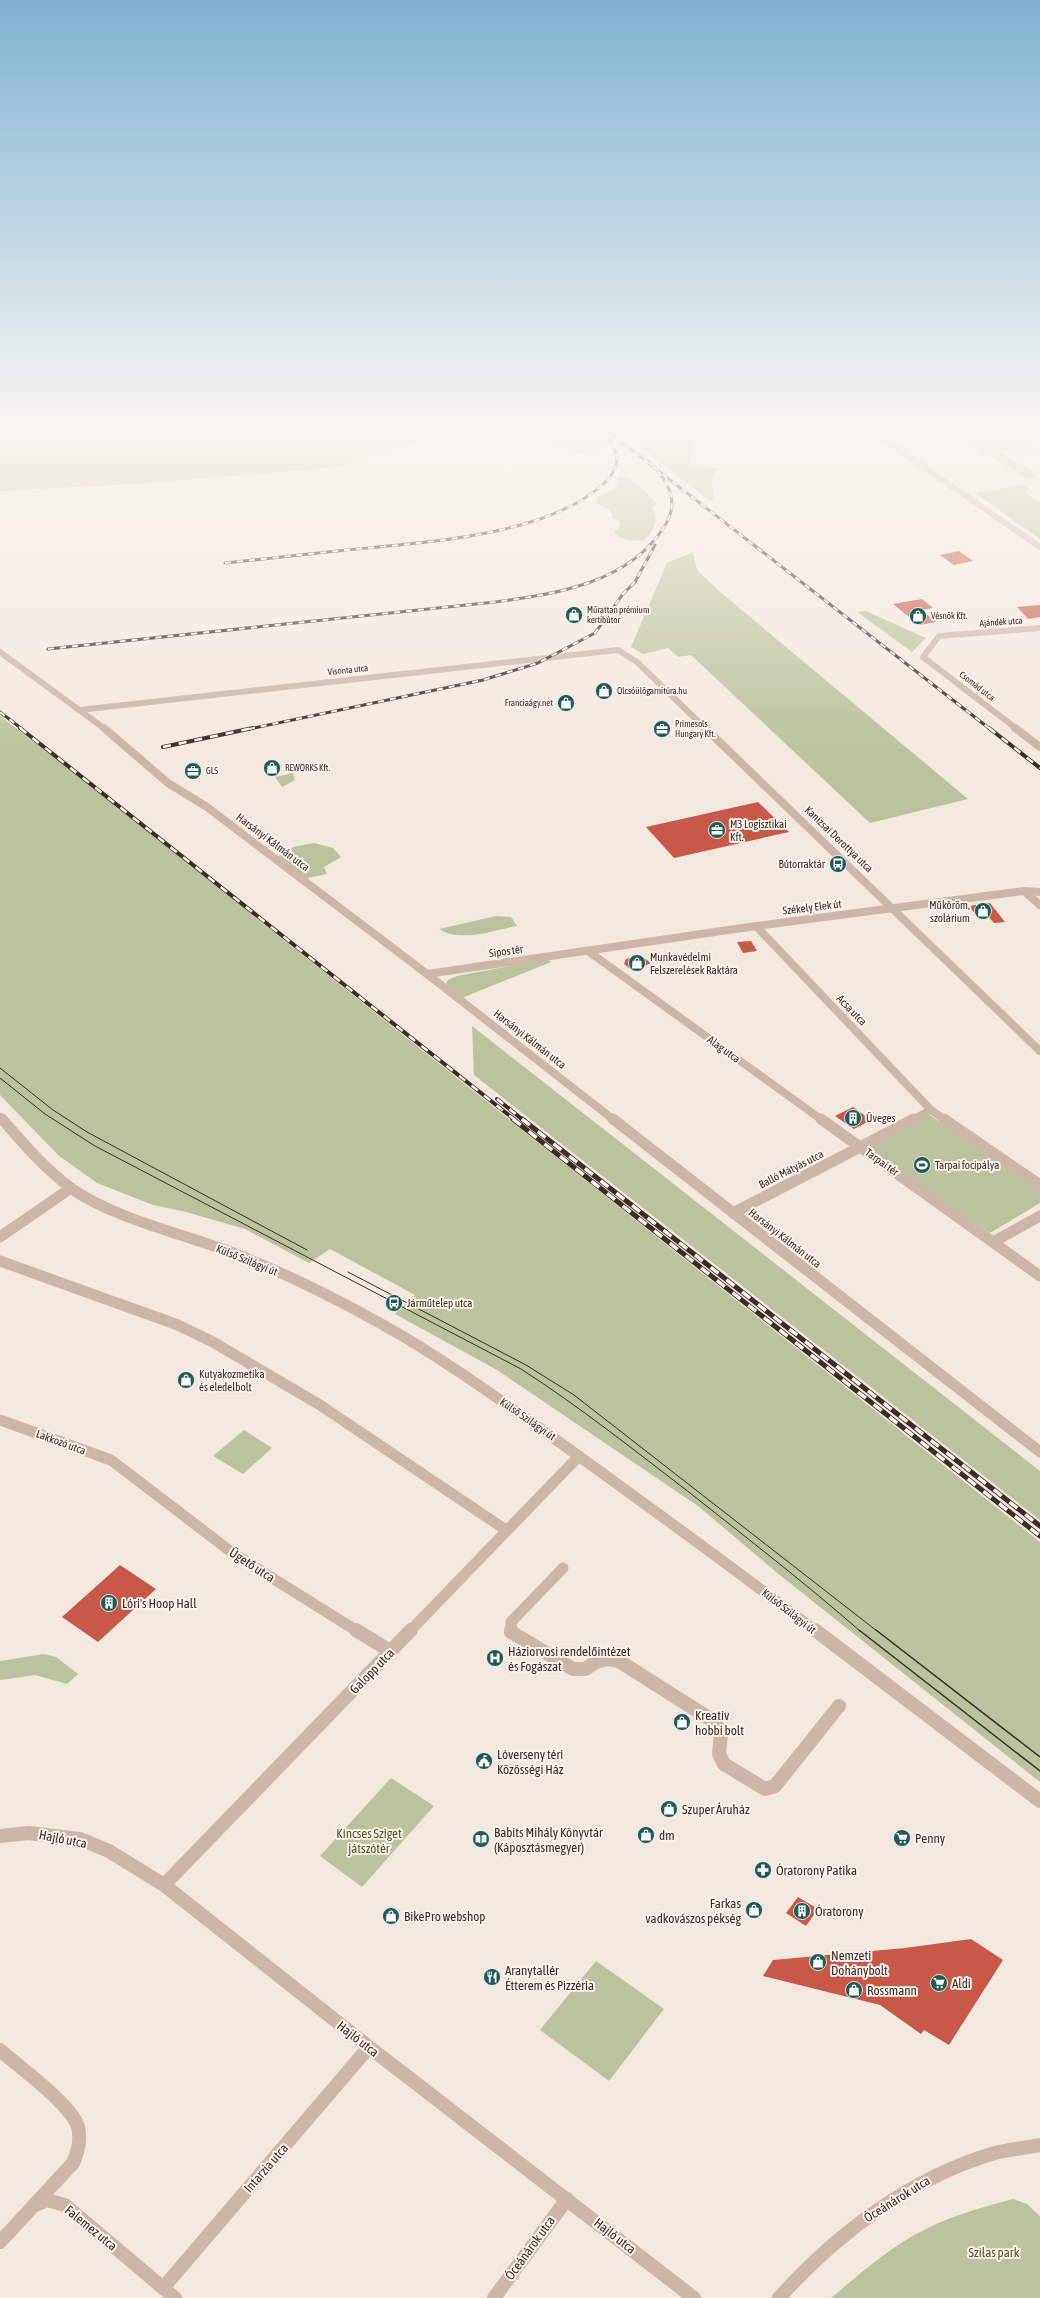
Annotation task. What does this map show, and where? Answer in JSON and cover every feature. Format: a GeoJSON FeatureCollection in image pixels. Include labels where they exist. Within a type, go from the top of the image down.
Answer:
{"type":"FeatureCollection","features":[{"type":"Feature","properties":{"kind":"street"},"geometry":{"type":"LineString","coordinates":[[1026,537],[1040,547]]}},
{"type":"Feature","properties":{"kind":"street"},"geometry":{"type":"LineString","coordinates":[[1037,628],[1040,633]]}},
{"type":"Feature","properties":{"kind":"street","name":"Ajándék utca"},"geometry":{"type":"LineString","coordinates":[[939,636],[1037,628]]}},
{"type":"Feature","properties":{"kind":"street","name":"Csomád utca"},"geometry":{"type":"LineString","coordinates":[[939,636],[923,657],[1040,747]]}},
{"type":"Feature","properties":{"kind":"street","name":"Visonta utca"},"geometry":{"type":"LineString","coordinates":[[79,710],[618,650]]}},
{"type":"Feature","properties":{"kind":"street","name":"Kanizsai Dorottya utca"},"geometry":{"type":"LineString","coordinates":[[618,650],[637,662],[895,909],[1040,1051]]}},
{"type":"Feature","properties":{"kind":"street","name":"Harsányi Kálmán utca"},"geometry":{"type":"LineString","coordinates":[[0,652],[79,710],[168,782],[207,807],[427,974],[1040,1452]]}},
{"type":"Feature","properties":{"kind":"street"},"geometry":{"type":"LineString","coordinates":[[1024,891],[1040,905]]}},
{"type":"Feature","properties":{"kind":"street","name":"Székely Elek út"},"geometry":{"type":"LineString","coordinates":[[588,951],[756,926],[1024,891],[1040,892]]}},
{"type":"Feature","properties":{"kind":"street","name":"Acsa utca"},"geometry":{"type":"LineString","coordinates":[[756,926],[931,1110]]}},
{"type":"Feature","properties":{"kind":"street","name":"Sipos tér"},"geometry":{"type":"LineString","coordinates":[[427,974],[588,951]]}},
{"type":"Feature","properties":{"kind":"street","name":"Alag utca"},"geometry":{"type":"LineString","coordinates":[[588,951],[860,1147]]}},
{"type":"Feature","properties":{"kind":"street"},"geometry":{"type":"LineString","coordinates":[[931,1110],[1040,1185]]}},
{"type":"Feature","properties":{"kind":"street","name":"Tarpai tér"},"geometry":{"type":"LineString","coordinates":[[931,1110],[860,1147],[993,1242]]}},
{"type":"Feature","properties":{"kind":"street","name":"Külső Szilágyi út"},"geometry":{"type":"LineString","coordinates":[[0,1117],[45,1166],[71,1188],[110,1209],[269,1268],[380,1323],[468,1377],[725,1561],[1020,1788],[1040,1801]]}},
{"type":"Feature","properties":{"kind":"street","name":"Balló Mátyás utca"},"geometry":{"type":"LineString","coordinates":[[733,1212],[860,1147]]}},
{"type":"Feature","properties":{"kind":"street"},"geometry":{"type":"LineString","coordinates":[[0,1237],[71,1188]]}},
{"type":"Feature","properties":{"kind":"street"},"geometry":{"type":"LineString","coordinates":[[1040,1216],[993,1242],[1040,1276]]}},
{"type":"Feature","properties":{"kind":"street"},"geometry":{"type":"LineString","coordinates":[[0,1261],[178,1325],[213,1342],[320,1405],[506,1530]]}},
{"type":"Feature","properties":{"kind":"street","name":"Lakkozó utca"},"geometry":{"type":"LineString","coordinates":[[0,1420],[111,1460],[122,1467]]}},
{"type":"Feature","properties":{"kind":"street","name":"Galopp utca"},"geometry":{"type":"LineString","coordinates":[[164,1885],[579,1456]]}},
{"type":"Feature","properties":{"kind":"street","name":"Ügető utca"},"geometry":{"type":"LineString","coordinates":[[122,1467],[234,1554],[390,1651]]}},
{"type":"Feature","properties":{"kind":"street"},"geometry":{"type":"LineString","coordinates":[[563,1568],[511,1622],[512,1632],[573,1669],[585,1669],[596,1662],[608,1659],[619,1661],[715,1722],[721,1733],[719,1754],[724,1764],[765,1789],[775,1786],[839,1706]]}},
{"type":"Feature","properties":{"kind":"street","name":"Külső Szilágyi út"},"geometry":{"type":"LineString","coordinates":[[1020,1788],[1040,1809]]}},
{"type":"Feature","properties":{"kind":"street","name":"Hajló utca"},"geometry":{"type":"LineString","coordinates":[[0,1836],[29,1833],[80,1839],[109,1851],[164,1885],[369,2047],[694,2298]]}},
{"type":"Feature","properties":{"kind":"street","name":"Intarzia utca"},"geometry":{"type":"LineString","coordinates":[[169,2293],[369,2047]]}},
{"type":"Feature","properties":{"kind":"street"},"geometry":{"type":"LineString","coordinates":[[0,2050],[67,2108],[72,2114],[80,2131],[80,2148],[72,2163],[0,2242]]}},
{"type":"Feature","properties":{"kind":"street","name":"Óceánárok utca"},"geometry":{"type":"LineString","coordinates":[[779,2298],[837,2242],[874,2211],[908,2190],[938,2174],[988,2155],[1040,2145]]}},
{"type":"Feature","properties":{"kind":"street","name":"Óceánárok utca"},"geometry":{"type":"LineString","coordinates":[[494,2298],[567,2199]]}},
{"type":"Feature","properties":{"kind":"street","name":"Falemez utca"},"geometry":{"type":"LineString","coordinates":[[33,2206],[47,2200],[66,2205],[169,2293]]}},
{"type":"Feature","properties":{"kind":"green space"},"geometry":{"type":"Polygon","coordinates":[[[620,537],[646,537],[643,541],[628,540],[620,537]]]}},
{"type":"Feature","properties":{"kind":"green space"},"geometry":{"type":"Polygon","coordinates":[[[693,552],[697,570],[719,591],[968,799],[870,823],[691,655],[678,657],[668,648],[643,654],[631,647],[667,563],[693,552]]]}},
{"type":"Feature","properties":{"kind":"green space"},"geometry":{"type":"Polygon","coordinates":[[[866,611],[926,638],[912,652],[857,612],[866,611]]]}},
{"type":"Feature","properties":{"kind":"green space"},"geometry":{"type":"Polygon","coordinates":[[[0,716],[64,765],[1040,1542],[1040,1782],[776,1572],[698,1506],[497,1370],[395,1314],[415,1295],[330,1249],[309,1263],[245,1229],[186,1212],[153,1205],[97,1183],[58,1155],[0,1095],[0,716]]]}},
{"type":"Feature","properties":{"kind":"green space"},"geometry":{"type":"Polygon","coordinates":[[[293,773],[295,780],[282,787],[275,777],[293,773]]]}},
{"type":"Feature","properties":{"kind":"green space"},"geometry":{"type":"Polygon","coordinates":[[[314,843],[333,848],[341,857],[324,867],[327,874],[307,878],[277,857],[293,847],[314,843]]]}},
{"type":"Feature","properties":{"kind":"green space"},"geometry":{"type":"Polygon","coordinates":[[[496,916],[511,917],[517,926],[467,935],[447,933],[439,929],[496,916]]]}},
{"type":"Feature","properties":{"kind":"green space"},"geometry":{"type":"Polygon","coordinates":[[[547,959],[551,962],[462,998],[445,985],[448,980],[457,976],[547,959]]]}},
{"type":"Feature","properties":{"kind":"green space"},"geometry":{"type":"Polygon","coordinates":[[[472,1026],[1040,1471],[1040,1520],[474,1075],[472,1026]]]}},
{"type":"Feature","properties":{"kind":"green space"},"geometry":{"type":"Polygon","coordinates":[[[928,1114],[1040,1188],[1040,1203],[990,1233],[866,1148],[928,1114]]]}},
{"type":"Feature","properties":{"kind":"green space"},"geometry":{"type":"Polygon","coordinates":[[[244,1430],[272,1448],[243,1474],[213,1456],[244,1430]]]}},
{"type":"Feature","properties":{"kind":"green space"},"geometry":{"type":"Polygon","coordinates":[[[44,1654],[56,1657],[78,1674],[67,1684],[35,1675],[0,1680],[0,1661],[44,1654]]]}},
{"type":"Feature","properties":{"kind":"green space","name":"Kincses Sziget játszótér"},"geometry":{"type":"Polygon","coordinates":[[[391,1778],[434,1806],[362,1887],[320,1856],[391,1778]]]}},
{"type":"Feature","properties":{"kind":"green space"},"geometry":{"type":"Polygon","coordinates":[[[596,1961],[664,2009],[609,2081],[540,2030],[596,1961]]]}},
{"type":"Feature","properties":{"kind":"green space","name":"Szilas park"},"geometry":{"type":"Polygon","coordinates":[[[1013,2199],[1027,2204],[1040,2216],[1040,2298],[831,2298],[877,2260],[913,2236],[958,2215],[1013,2199]]]}},
{"type":"Feature","properties":{"kind":"building"},"geometry":{"type":"Polygon","coordinates":[[[959,551],[973,561],[954,565],[940,555],[959,551]]]}},
{"type":"Feature","properties":{"kind":"building","name":"Vésnök Kft."},"geometry":{"type":"Polygon","coordinates":[[[922,599],[933,608],[921,610],[936,622],[919,625],[893,604],[922,599]]]}},
{"type":"Feature","properties":{"kind":"building"},"geometry":{"type":"Polygon","coordinates":[[[1040,605],[1040,617],[1028,619],[1017,607],[1040,605]]]}},
{"type":"Feature","properties":{"kind":"building","name":"M3 Logisztikai Kft."},"geometry":{"type":"Polygon","coordinates":[[[758,802],[789,832],[674,858],[646,827],[758,802]]]}},
{"type":"Feature","properties":{"kind":"building","name":"Műköröm, szolárium"},"geometry":{"type":"Polygon","coordinates":[[[990,903],[1005,922],[994,923],[986,914],[976,915],[969,906],[990,903]]]}},
{"type":"Feature","properties":{"kind":"building"},"geometry":{"type":"Polygon","coordinates":[[[751,941],[757,951],[743,953],[737,942],[751,941]]]}},
{"type":"Feature","properties":{"kind":"building","name":"Munkavédelmi Felszerelések Raktára"},"geometry":{"type":"Polygon","coordinates":[[[640,955],[651,963],[633,971],[624,964],[626,959],[640,955]]]}},
{"type":"Feature","properties":{"kind":"building","name":"Üveges"},"geometry":{"type":"Polygon","coordinates":[[[853,1107],[871,1120],[854,1129],[835,1116],[853,1107]]]}},
{"type":"Feature","properties":{"kind":"building","name":"Lóri's Hoop Hall"},"geometry":{"type":"Polygon","coordinates":[[[120,1565],[156,1589],[98,1642],[62,1617],[120,1565]]]}},
{"type":"Feature","properties":{"kind":"building","name":"Óratorony"},"geometry":{"type":"Polygon","coordinates":[[[798,1897],[818,1909],[806,1926],[786,1913],[798,1897]]]}},
{"type":"Feature","properties":{"kind":"building","name":"Aldi"},"geometry":{"type":"Polygon","coordinates":[[[971,1939],[1003,1960],[949,2045],[924,2030],[921,2034],[880,2005],[763,1976],[773,1960],[905,1948],[971,1939]]]}},
{"type":"Feature","properties":{"kind":"tram line"},"geometry":{"type":"LineString","coordinates":[[0,1068],[53,1110],[87,1132],[307,1250]]}},
{"type":"Feature","properties":{"kind":"tram line"},"geometry":{"type":"LineString","coordinates":[[0,1078],[45,1114],[95,1146],[521,1369],[543,1383],[690,1493],[797,1578],[860,1631]]}},
{"type":"Feature","properties":{"kind":"tram line"},"geometry":{"type":"LineString","coordinates":[[348,1272],[526,1365],[574,1395],[877,1631]]}},
{"type":"Feature","properties":{"kind":"tram line"},"geometry":{"type":"LineString","coordinates":[[859,1630],[1040,1771]]}},
{"type":"Feature","properties":{"kind":"tram line"},"geometry":{"type":"LineString","coordinates":[[876,1630],[1040,1757]]}},
{"type":"Feature","properties":{"kind":"railway"},"geometry":{"type":"LineString","coordinates":[[225,563],[402,545],[461,537]]}},
{"type":"Feature","properties":{"kind":"railway"},"geometry":{"type":"LineString","coordinates":[[48,649],[495,602],[542,595],[566,590],[611,573],[631,561],[649,546],[656,537]]}},
{"type":"Feature","properties":{"kind":"railway"},"geometry":{"type":"LineString","coordinates":[[744,537],[990,729]]}},
{"type":"Feature","properties":{"kind":"railway"},"geometry":{"type":"LineString","coordinates":[[249,729],[483,680],[538,663],[595,633],[623,594],[635,582],[655,545]]}},
{"type":"Feature","properties":{"kind":"railway"},"geometry":{"type":"LineString","coordinates":[[0,712],[22,729]]}},
{"type":"Feature","properties":{"kind":"railway"},"geometry":{"type":"LineString","coordinates":[[20,728],[515,1120]]}},
{"type":"Feature","properties":{"kind":"railway"},"geometry":{"type":"LineString","coordinates":[[163,747],[253,728]]}},
{"type":"Feature","properties":{"kind":"railway"},"geometry":{"type":"LineString","coordinates":[[989,728],[1040,768]]}},
{"type":"Feature","properties":{"kind":"railway"},"geometry":{"type":"LineString","coordinates":[[497,1099],[523,1120]]}},
{"type":"Feature","properties":{"kind":"railway"},"geometry":{"type":"LineString","coordinates":[[513,1119],[1040,1536]]}},
{"type":"Feature","properties":{"kind":"railway"},"geometry":{"type":"LineString","coordinates":[[522,1119],[1040,1526]]}},
{"type":"Feature","properties":{"kind":"place","name":"Műrattan prémium kertibútor"},"geometry":{"type":"Point","coordinates":[574,615]}},
{"type":"Feature","properties":{"kind":"place","name":"Vésnök Kft."},"geometry":{"type":"Point","coordinates":[918,616]}},
{"type":"Feature","properties":{"kind":"place","name":"Olcsóülőgarnitúra.hu"},"geometry":{"type":"Point","coordinates":[604,691]}},
{"type":"Feature","properties":{"kind":"place","name":"Franciaágy.net"},"geometry":{"type":"Point","coordinates":[566,703]}},
{"type":"Feature","properties":{"kind":"place","name":"Primesols Hungary Kft."},"geometry":{"type":"Point","coordinates":[662,729]}},
{"type":"Feature","properties":{"kind":"place","name":"REWORKS Kft."},"geometry":{"type":"Point","coordinates":[272,768]}},
{"type":"Feature","properties":{"kind":"place","name":"GLS"},"geometry":{"type":"Point","coordinates":[193,771]}},
{"type":"Feature","properties":{"kind":"place","name":"M3 Logisztikai Kft."},"geometry":{"type":"Point","coordinates":[717,830]}},
{"type":"Feature","properties":{"kind":"place","name":"Bútorraktár"},"geometry":{"type":"Point","coordinates":[838,864]}},
{"type":"Feature","properties":{"kind":"place","name":"Műköröm, szolárium"},"geometry":{"type":"Point","coordinates":[983,911]}},
{"type":"Feature","properties":{"kind":"place","name":"Munkavédelmi Felszerelések Raktára"},"geometry":{"type":"Point","coordinates":[637,963]}},
{"type":"Feature","properties":{"kind":"place","name":"Üveges"},"geometry":{"type":"Point","coordinates":[853,1118]}},
{"type":"Feature","properties":{"kind":"place","name":"Tarpai focipálya"},"geometry":{"type":"Point","coordinates":[922,1165]}},
{"type":"Feature","properties":{"kind":"place","name":"Járműtelep utca"},"geometry":{"type":"Point","coordinates":[394,1303]}},
{"type":"Feature","properties":{"kind":"place","name":"Kutyakozmetika és eledelbolt"},"geometry":{"type":"Point","coordinates":[186,1380]}},
{"type":"Feature","properties":{"kind":"place","name":"Lóri's Hoop Hall"},"geometry":{"type":"Point","coordinates":[109,1603]}},
{"type":"Feature","properties":{"kind":"place","name":"Háziorvosi rendelőintézet és Fogászat"},"geometry":{"type":"Point","coordinates":[495,1658]}},
{"type":"Feature","properties":{"kind":"place","name":"Kreatív hobbi bolt"},"geometry":{"type":"Point","coordinates":[682,1722]}},
{"type":"Feature","properties":{"kind":"place","name":"Lóverseny téri Közösségi Ház"},"geometry":{"type":"Point","coordinates":[484,1761]}},
{"type":"Feature","properties":{"kind":"place","name":"Szuper Áruház"},"geometry":{"type":"Point","coordinates":[669,1809]}},
{"type":"Feature","properties":{"kind":"place","name":"dm"},"geometry":{"type":"Point","coordinates":[646,1835]}},
{"type":"Feature","properties":{"kind":"place","name":"Penny"},"geometry":{"type":"Point","coordinates":[902,1838]}},
{"type":"Feature","properties":{"kind":"place","name":"Babits Mihály Könyvtár (Káposztásmegyer)"},"geometry":{"type":"Point","coordinates":[481,1839]}},
{"type":"Feature","properties":{"kind":"place","name":"Óratorony Patika"},"geometry":{"type":"Point","coordinates":[763,1870]}},
{"type":"Feature","properties":{"kind":"place","name":"Farkas vadkovászos pékség"},"geometry":{"type":"Point","coordinates":[754,1910]}},
{"type":"Feature","properties":{"kind":"place","name":"Óratorony"},"geometry":{"type":"Point","coordinates":[802,1911]}},
{"type":"Feature","properties":{"kind":"place","name":"BikePro webshop"},"geometry":{"type":"Point","coordinates":[391,1916]}},
{"type":"Feature","properties":{"kind":"place","name":"Nemzeti Dohánybolt"},"geometry":{"type":"Point","coordinates":[818,1962]}},
{"type":"Feature","properties":{"kind":"place","name":"Aranytallér Étterem és Pizzéria"},"geometry":{"type":"Point","coordinates":[492,1977]}},
{"type":"Feature","properties":{"kind":"place","name":"Aldi"},"geometry":{"type":"Point","coordinates":[939,1983]}},
{"type":"Feature","properties":{"kind":"place","name":"Rossmann"},"geometry":{"type":"Point","coordinates":[854,1990]}}]}
